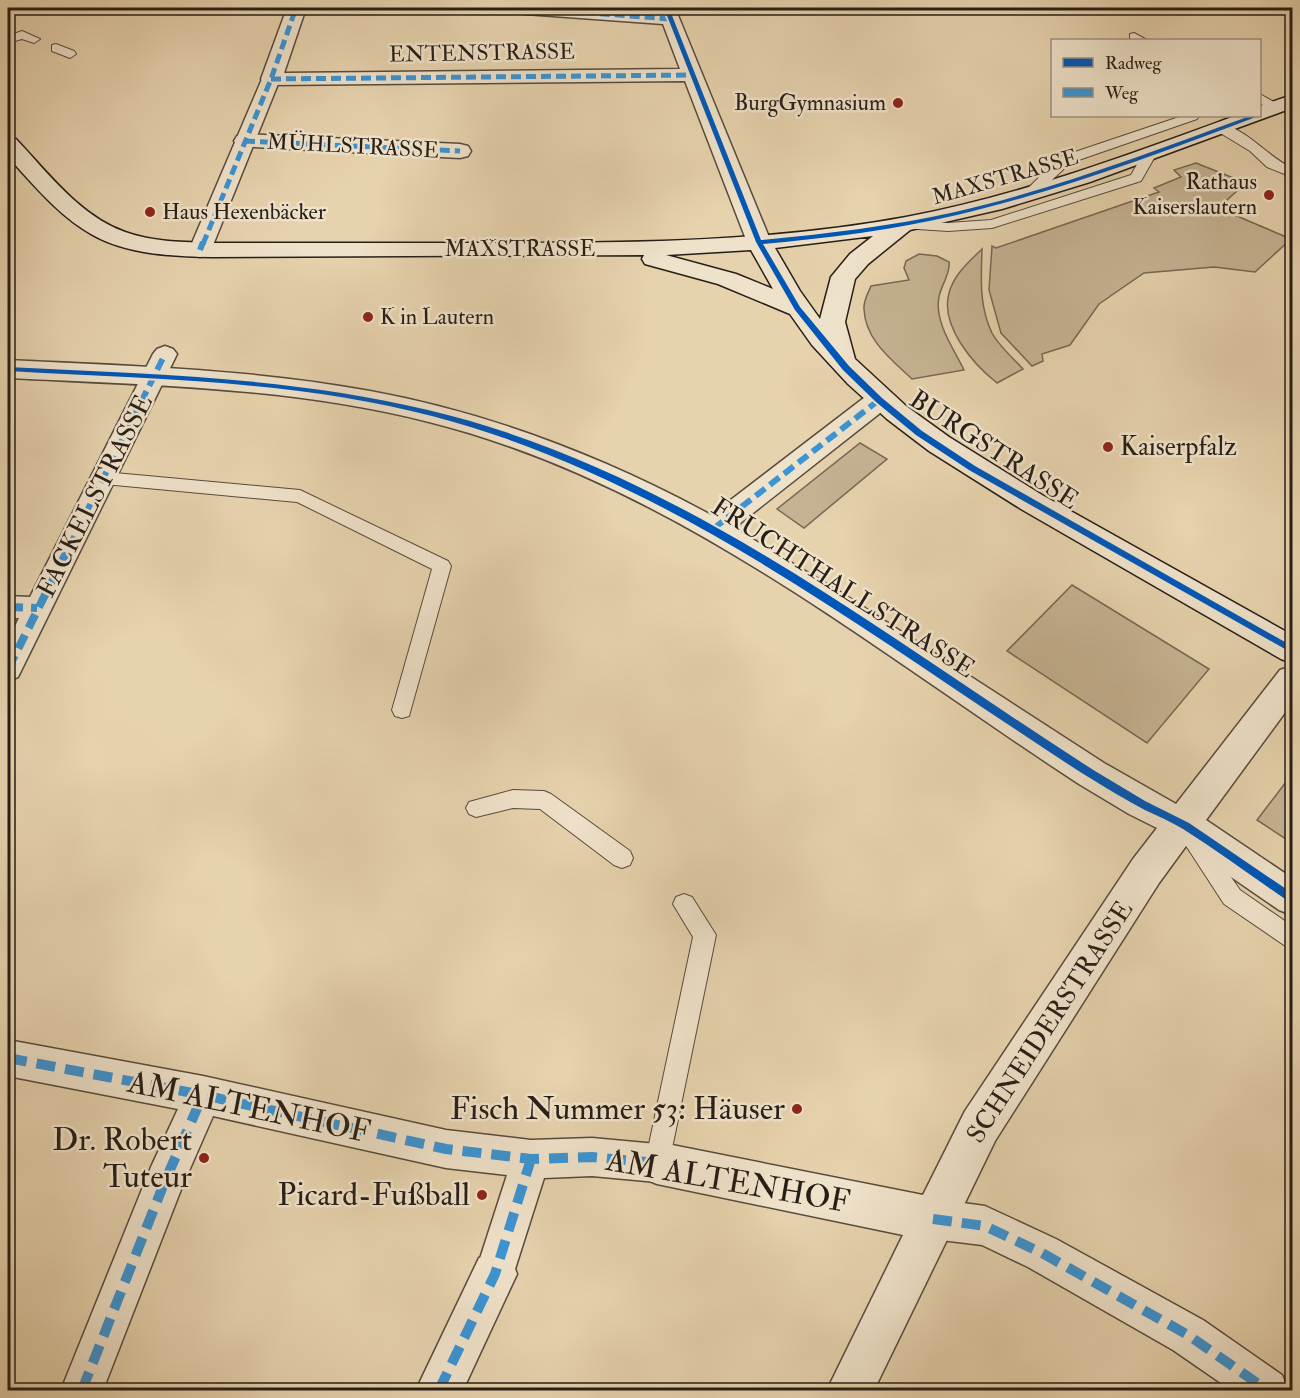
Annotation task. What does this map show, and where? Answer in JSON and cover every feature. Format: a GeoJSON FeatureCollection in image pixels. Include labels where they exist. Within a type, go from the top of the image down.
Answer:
{"type":"FeatureCollection","features":[{"type":"Feature","properties":{"kind":"street","name":"MÜHLSTRASSE"},"geometry":{"type":"LineString","coordinates":[[200,250],[271,79],[296,8]]}},
{"type":"Feature","properties":{"kind":"street"},"geometry":{"type":"LineString","coordinates":[[525,8],[668,13]]}},
{"type":"Feature","properties":{"kind":"street","name":"BURGSTRASSE"},"geometry":{"type":"LineString","coordinates":[[668,13],[759,242],[797,308],[846,368],[879,400],[920,433],[972,468],[1293,651]]}},
{"type":"Feature","properties":{"kind":"street","name":"ENTENSTRASSE"},"geometry":{"type":"LineString","coordinates":[[271,79],[693,75]]}},
{"type":"Feature","properties":{"kind":"street","name":"MAXSTRASSE"},"geometry":{"type":"LineString","coordinates":[[8,144],[89,223],[113,236],[148,246],[200,250],[706,247],[826,236],[902,224],[982,207],[1029,194],[1251,117]]}},
{"type":"Feature","properties":{"kind":"street","name":"MÜHLSTRASSE"},"geometry":{"type":"LineString","coordinates":[[245,141],[460,151]]}},
{"type":"Feature","properties":{"kind":"street"},"geometry":{"type":"LineString","coordinates":[[846,368],[832,322],[843,277],[860,259],[902,224]]}},
{"type":"Feature","properties":{"kind":"street"},"geometry":{"type":"LineString","coordinates":[[582,249],[662,260],[693,268],[727,279],[797,308]]}},
{"type":"Feature","properties":{"kind":"street","name":"FRUCHTHALLSTRASSE"},"geometry":{"type":"LineString","coordinates":[[8,369],[160,365],[267,385],[365,399],[478,426],[620,481],[757,554],[1116,789],[1182,824],[1293,898]]}},
{"type":"Feature","properties":{"kind":"street","name":"FACKELSTRASSE"},"geometry":{"type":"LineString","coordinates":[[8,669],[160,365]]}},
{"type":"Feature","properties":{"kind":"street"},"geometry":{"type":"LineString","coordinates":[[713,529],[879,400]]}},
{"type":"Feature","properties":{"kind":"street"},"geometry":{"type":"LineString","coordinates":[[8,607],[37,608]]}},
{"type":"Feature","properties":{"kind":"street","name":"SCHNEIDERSTRASSE"},"geometry":{"type":"LineString","coordinates":[[850,1390],[980,1126],[1146,871],[1293,679]]}},
{"type":"Feature","properties":{"kind":"street","name":"AM ALTENHOF"},"geometry":{"type":"LineString","coordinates":[[8,1058],[202,1095],[446,1149],[531,1159],[592,1157],[657,1163],[933,1219],[986,1226],[1042,1252],[1188,1335],[1267,1390]]}},
{"type":"Feature","properties":{"kind":"street"},"geometry":{"type":"LineString","coordinates":[[82,1390],[165,1181],[202,1095]]}},
{"type":"Feature","properties":{"kind":"street"},"geometry":{"type":"LineString","coordinates":[[440,1390],[495,1274],[531,1159]]}},
{"type":"Feature","properties":{"kind":"lane"},"geometry":{"type":"LineString","coordinates":[[8,40],[22,35],[34,39]]}},
{"type":"Feature","properties":{"kind":"lane"},"geometry":{"type":"LineString","coordinates":[[56,48],[70,54]]}},
{"type":"Feature","properties":{"kind":"lane"},"geometry":{"type":"LineString","coordinates":[[1029,194],[1065,160],[1190,117]]}},
{"type":"Feature","properties":{"kind":"lane"},"geometry":{"type":"LineString","coordinates":[[1222,128],[1255,148],[1272,165],[1293,173]]}},
{"type":"Feature","properties":{"kind":"lane"},"geometry":{"type":"LineString","coordinates":[[902,224],[948,227],[992,224],[1136,178],[1150,153]]}},
{"type":"Feature","properties":{"kind":"lane"},"geometry":{"type":"LineString","coordinates":[[104,478],[300,496],[442,566],[402,710]]}},
{"type":"Feature","properties":{"kind":"lane"},"geometry":{"type":"LineString","coordinates":[[476,808],[513,800],[544,801],[622,858]]}},
{"type":"Feature","properties":{"kind":"lane"},"geometry":{"type":"LineString","coordinates":[[1182,824],[1232,897],[1293,938]]}},
{"type":"Feature","properties":{"kind":"lane"},"geometry":{"type":"LineString","coordinates":[[657,1163],[705,936],[684,904]]}},
{"type":"Feature","properties":{"kind":"shaded area"},"geometry":{"type":"Polygon","coordinates":[[[1196,163],[1246,183],[1218,208],[1291,239],[1255,272],[1214,267],[1144,273],[1099,304],[1070,345],[1042,354],[1043,361],[1032,366],[1001,333],[989,290],[992,246],[996,248],[1159,192],[1154,188],[1181,177],[1174,170],[1196,163]]]}},
{"type":"Feature","properties":{"kind":"shaded area"},"geometry":{"type":"Polygon","coordinates":[[[982,249],[982,292],[988,323],[998,343],[1023,369],[997,383],[978,366],[961,343],[949,318],[947,306],[954,280],[982,249]]]}},
{"type":"Feature","properties":{"kind":"shaded area"},"geometry":{"type":"Polygon","coordinates":[[[919,254],[937,256],[949,262],[949,270],[939,297],[939,316],[964,370],[912,379],[888,357],[874,340],[866,320],[864,306],[871,286],[909,280],[904,268],[906,261],[919,254]]]}},
{"type":"Feature","properties":{"kind":"shaded area"},"geometry":{"type":"Polygon","coordinates":[[[860,443],[887,459],[804,528],[777,509],[860,443]]]}},
{"type":"Feature","properties":{"kind":"shaded area"},"geometry":{"type":"Polygon","coordinates":[[[1072,585],[1209,669],[1147,743],[1007,651],[1072,585]]]}},
{"type":"Feature","properties":{"kind":"shaded area"},"geometry":{"type":"Polygon","coordinates":[[[1292,774],[1292,843],[1257,820],[1292,774]]]}},
{"type":"Feature","properties":{"kind":"marked path"},"geometry":{"type":"LineString","coordinates":[[200,250],[271,79],[296,8]]}},
{"type":"Feature","properties":{"kind":"marked path"},"geometry":{"type":"LineString","coordinates":[[525,8],[670,19]]}},
{"type":"Feature","properties":{"kind":"marked path"},"geometry":{"type":"LineString","coordinates":[[271,79],[693,75]]}},
{"type":"Feature","properties":{"kind":"marked path"},"geometry":{"type":"LineString","coordinates":[[245,141],[460,151]]}},
{"type":"Feature","properties":{"kind":"marked path"},"geometry":{"type":"LineString","coordinates":[[8,669],[165,354]]}},
{"type":"Feature","properties":{"kind":"marked path"},"geometry":{"type":"LineString","coordinates":[[713,529],[879,400]]}},
{"type":"Feature","properties":{"kind":"marked path"},"geometry":{"type":"LineString","coordinates":[[8,607],[37,608]]}},
{"type":"Feature","properties":{"kind":"marked path"},"geometry":{"type":"LineString","coordinates":[[8,1058],[203,1095],[446,1149],[531,1159],[592,1157],[657,1163]]}},
{"type":"Feature","properties":{"kind":"marked path"},"geometry":{"type":"LineString","coordinates":[[82,1390],[165,1181],[203,1095]]}},
{"type":"Feature","properties":{"kind":"marked path"},"geometry":{"type":"LineString","coordinates":[[439,1390],[495,1274],[531,1159]]}},
{"type":"Feature","properties":{"kind":"marked path"},"geometry":{"type":"LineString","coordinates":[[933,1219],[985,1226],[1042,1253],[1188,1335],[1267,1390]]}},
{"type":"Feature","properties":{"kind":"cycle path"},"geometry":{"type":"LineString","coordinates":[[666,8],[759,242],[797,308],[846,368],[879,400],[919,433],[972,468],[1292,650]]}},
{"type":"Feature","properties":{"kind":"cycle path"},"geometry":{"type":"LineString","coordinates":[[759,242],[872,229],[928,220],[983,207],[1086,176],[1251,117]]}},
{"type":"Feature","properties":{"kind":"cycle path"},"geometry":{"type":"LineString","coordinates":[[8,369],[189,379],[310,390],[429,412],[488,429],[560,455],[630,486],[698,521],[764,560],[1077,765],[1135,800],[1186,826],[1292,898]]}},
{"type":"Feature","properties":{"kind":"place","name":"BurgGymnasium"},"geometry":{"type":"Point","coordinates":[898,103]}},
{"type":"Feature","properties":{"kind":"place","name":"Rathaus Kaiserslautern"},"geometry":{"type":"Point","coordinates":[1269,195]}},
{"type":"Feature","properties":{"kind":"place","name":"Haus Hexenbäcker"},"geometry":{"type":"Point","coordinates":[150,212]}},
{"type":"Feature","properties":{"kind":"place","name":"K in Lautern"},"geometry":{"type":"Point","coordinates":[368,317]}},
{"type":"Feature","properties":{"kind":"place","name":"Kaiserpfalz"},"geometry":{"type":"Point","coordinates":[1108,447]}},
{"type":"Feature","properties":{"kind":"place","name":"Fisch Nummer 53: Häuser"},"geometry":{"type":"Point","coordinates":[797,1109]}},
{"type":"Feature","properties":{"kind":"place","name":"Dr. Robert Tuteur"},"geometry":{"type":"Point","coordinates":[204,1158]}},
{"type":"Feature","properties":{"kind":"place","name":"Picard-Fußball"},"geometry":{"type":"Point","coordinates":[482,1195]}}]}
